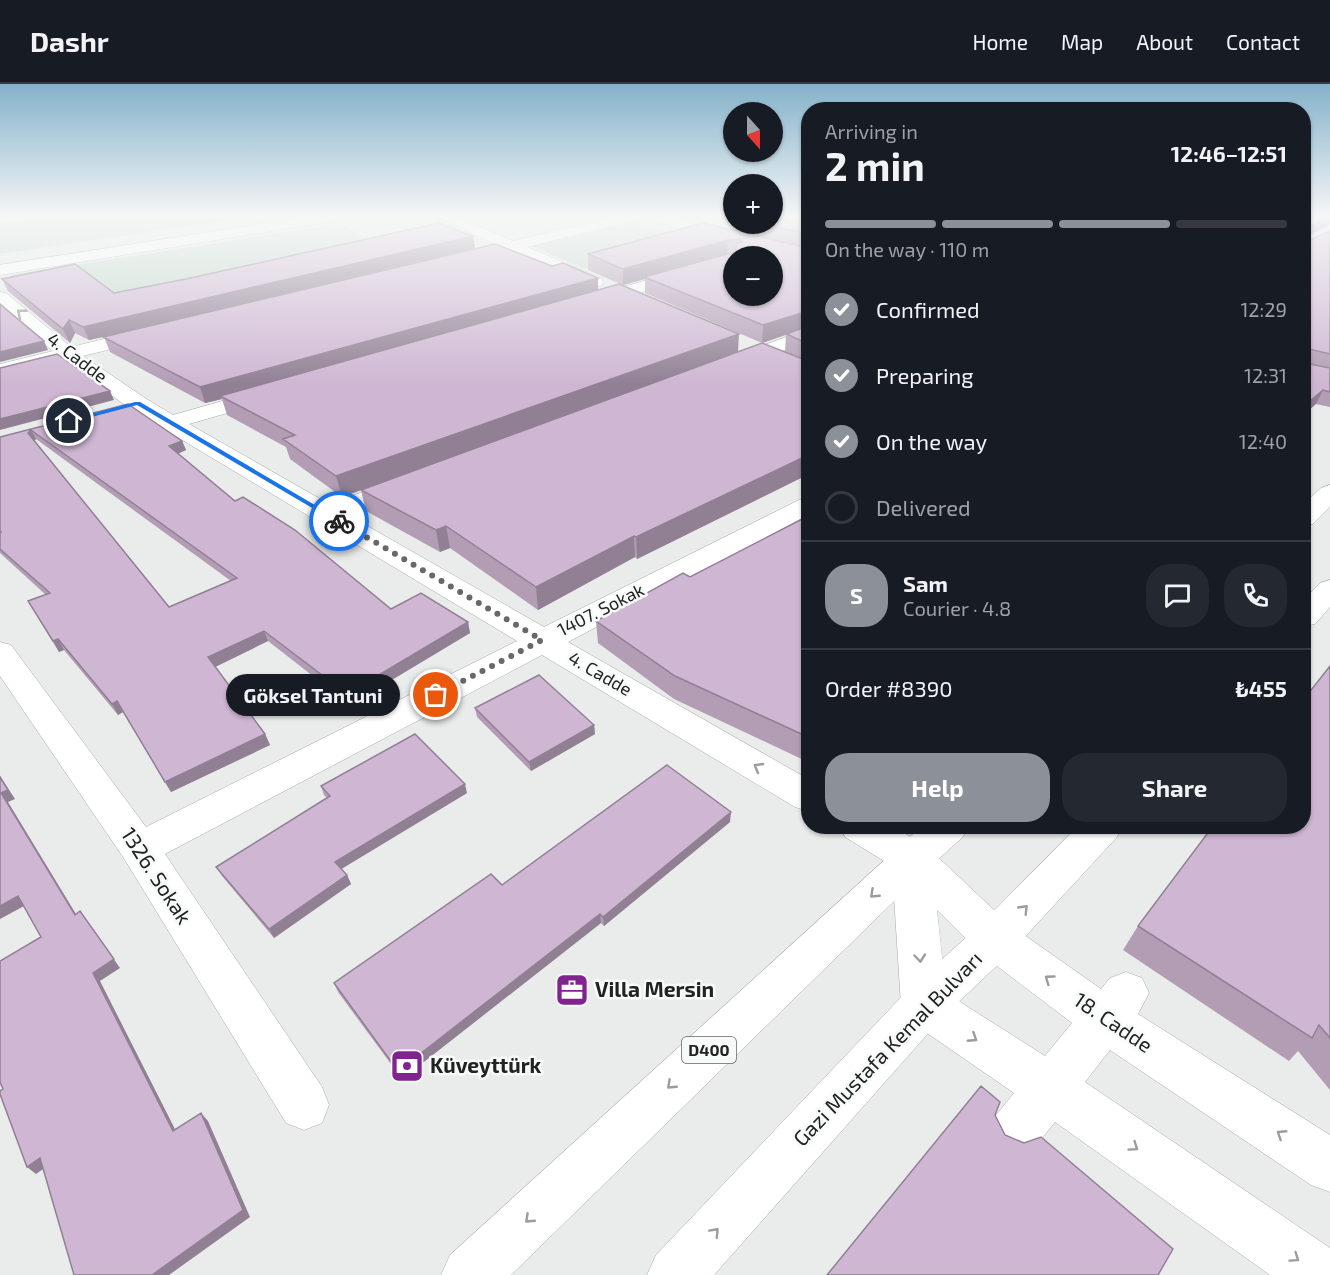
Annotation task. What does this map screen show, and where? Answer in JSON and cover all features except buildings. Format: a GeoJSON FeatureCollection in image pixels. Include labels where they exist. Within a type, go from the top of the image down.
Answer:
{"type":"FeatureCollection","features":[{"type":"Feature","properties":{"kind":"main road"},"geometry":{"type":"LineString","coordinates":[[573,273],[643,302]]}},
{"type":"Feature","properties":{"kind":"main road"},"geometry":{"type":"LineString","coordinates":[[577,306],[691,273]]}},
{"type":"Feature","properties":{"kind":"main road","name":"4. Cadde"},"geometry":{"type":"LineString","coordinates":[[0,297],[126,406],[172,422],[801,793]]}},
{"type":"Feature","properties":{"kind":"main road"},"geometry":{"type":"LineString","coordinates":[[0,370],[161,331]]}},
{"type":"Feature","properties":{"kind":"main road"},"geometry":{"type":"LineString","coordinates":[[706,373],[771,357],[801,339]]}},
{"type":"Feature","properties":{"kind":"main road"},"geometry":{"type":"LineString","coordinates":[[740,344],[771,357]]}},
{"type":"Feature","properties":{"kind":"main road"},"geometry":{"type":"LineString","coordinates":[[172,422],[284,390]]}},
{"type":"Feature","properties":{"kind":"main road"},"geometry":{"type":"LineString","coordinates":[[327,514],[427,477]]}},
{"type":"Feature","properties":{"kind":"main road"},"geometry":{"type":"LineString","coordinates":[[1311,511],[1330,493]]}},
{"type":"Feature","properties":{"kind":"main road","name":"1407. Sokak"},"geometry":{"type":"LineString","coordinates":[[140,849],[801,509]]}},
{"type":"Feature","properties":{"kind":"main road"},"geometry":{"type":"LineString","coordinates":[[1311,609],[1330,589]]}},
{"type":"Feature","properties":{"kind":"main road","name":"1326. Sokak"},"geometry":{"type":"LineString","coordinates":[[0,652],[140,849],[304,1105]]}},
{"type":"Feature","properties":{"kind":"main road"},"geometry":{"type":"LineString","coordinates":[[872,834],[912,858],[924,1005],[1050,1088],[1319,1275]]}},
{"type":"Feature","properties":{"kind":"main road","name":"D400"},"geometry":{"type":"LineString","coordinates":[[470,1275],[940,834]]}},
{"type":"Feature","properties":{"kind":"main road","name":"Gazi Mustafa Kemal Bulvarı"},"geometry":{"type":"LineString","coordinates":[[676,1275],[924,1005],[994,939],[1095,834]]}},
{"type":"Feature","properties":{"kind":"main road","name":"18. Cadde"},"geometry":{"type":"LineString","coordinates":[[912,858],[994,939],[1116,1006],[1330,1166]]}},
{"type":"Feature","properties":{"kind":"main road"},"geometry":{"type":"LineString","coordinates":[[1006,1143],[1116,1006]]}},
{"type":"Feature","properties":{"kind":"green space"},"geometry":{"type":"Polygon","coordinates":[[[26,273],[249,273],[120,299],[19,285],[10,275],[26,273]]]}},
{"type":"Feature","properties":{"kind":"way so far"},"geometry":{"type":"LineString","coordinates":[[339,521],[542,640],[436,695]]}},
{"type":"Feature","properties":{"kind":"place","name":"Göksel Tantuni"},"geometry":{"type":"Point","coordinates":[436,695]}},
{"type":"Feature","properties":{"kind":"place","name":"Villa Mersin"},"geometry":{"type":"Point","coordinates":[572,990]}},
{"type":"Feature","properties":{"kind":"place","name":"Küveyttürk"},"geometry":{"type":"Point","coordinates":[407,1066]}},
{"type":"Feature","properties":{"kind":"route"},"geometry":{"type":"LineString","coordinates":[[69,421],[137,403],[339,521]]}}]}
